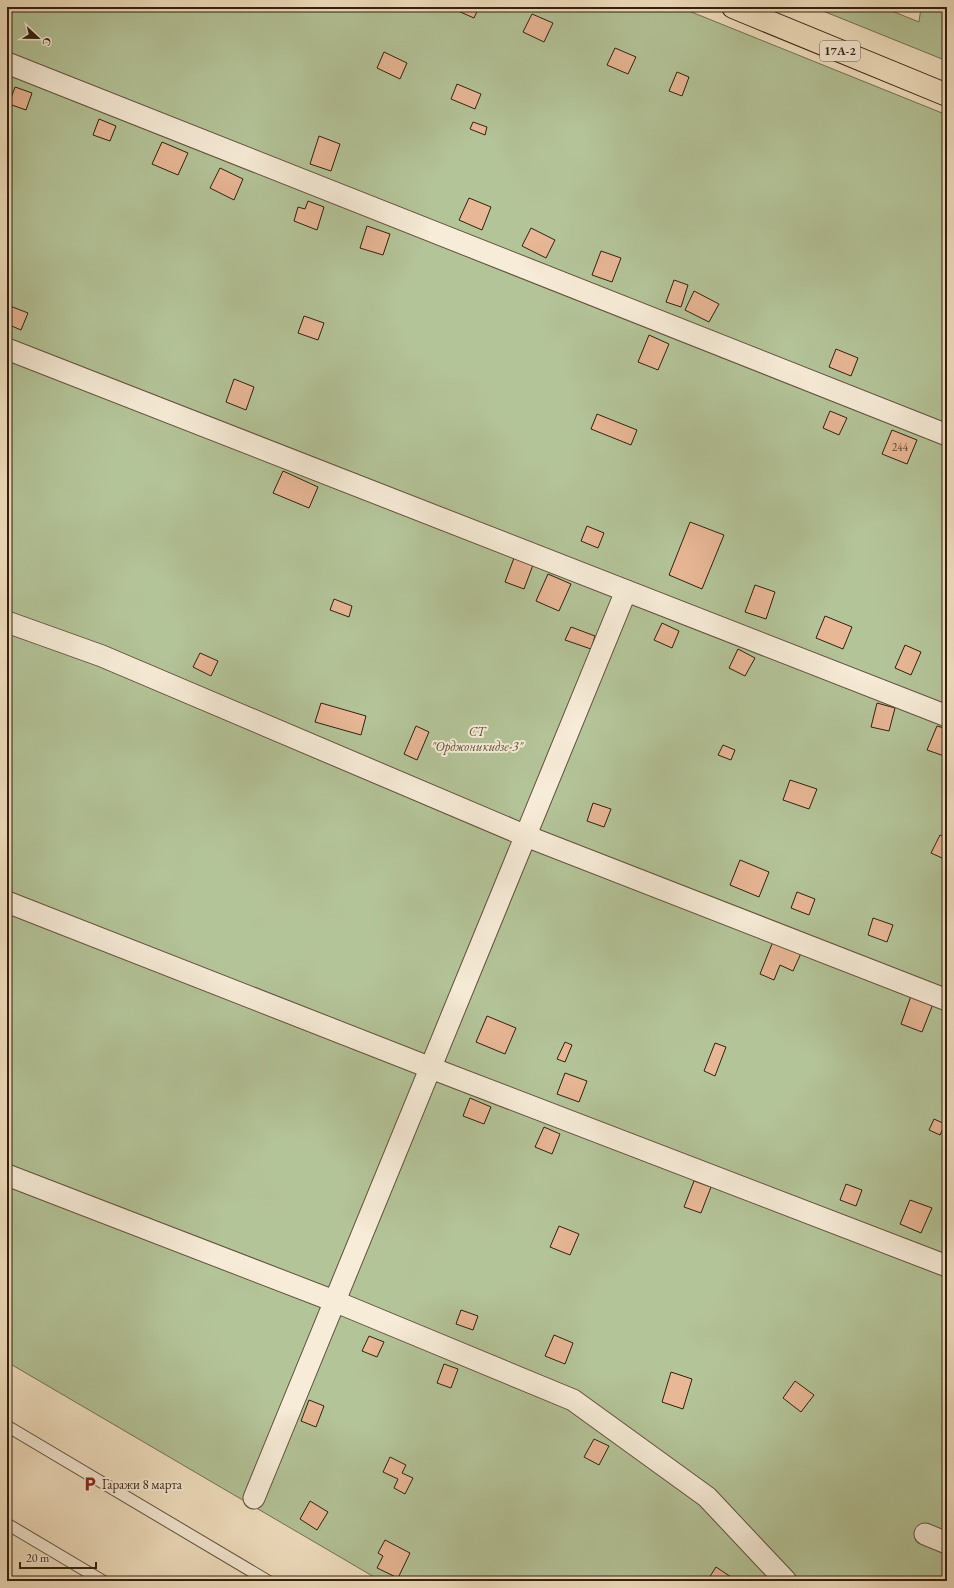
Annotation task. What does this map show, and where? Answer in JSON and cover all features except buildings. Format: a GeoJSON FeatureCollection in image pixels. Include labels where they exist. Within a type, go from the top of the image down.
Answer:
{"type":"FeatureCollection","features":[{"type":"Feature","properties":{"kind":"main road","name":"17А-2"},"geometry":{"type":"LineString","coordinates":[[733,7],[947,95]]}},
{"type":"Feature","properties":{"kind":"street"},"geometry":{"type":"LineString","coordinates":[[7,63],[947,435]]}},
{"type":"Feature","properties":{"kind":"street"},"geometry":{"type":"LineString","coordinates":[[7,349],[947,716]]}},
{"type":"Feature","properties":{"kind":"street"},"geometry":{"type":"LineString","coordinates":[[254,1498],[626,591]]}},
{"type":"Feature","properties":{"kind":"street"},"geometry":{"type":"LineString","coordinates":[[7,622],[102,656],[526,836],[947,1000]]}},
{"type":"Feature","properties":{"kind":"street"},"geometry":{"type":"LineString","coordinates":[[7,902],[431,1068],[947,1266]]}},
{"type":"Feature","properties":{"kind":"street"},"geometry":{"type":"LineString","coordinates":[[7,1175],[334,1301],[574,1400],[707,1497],[786,1581]]}},
{"type":"Feature","properties":{"kind":"street"},"geometry":{"type":"LineString","coordinates":[[925,1534],[947,1543]]}},
{"type":"Feature","properties":{"kind":"lane"},"geometry":{"type":"LineString","coordinates":[[7,1426],[268,1581]]}},
{"type":"Feature","properties":{"kind":"lane"},"geometry":{"type":"LineString","coordinates":[[7,1524],[103,1581]]}},
{"type":"Feature","properties":{"kind":"green space","name":"СТ \"Орджоникидзе-3\""},"geometry":{"type":"Polygon","coordinates":[[[7,7],[679,7],[947,115],[947,1581],[381,1581],[7,1362],[7,7]]]}},
{"type":"Feature","properties":{"kind":"green space"},"geometry":{"type":"Polygon","coordinates":[[[813,7],[882,7],[919,22],[921,7],[947,7],[947,61],[813,7]]]}},
{"type":"Feature","properties":{"kind":"place","name":"Гаражи 8 марта"},"geometry":{"type":"Point","coordinates":[90,1484]}}]}
